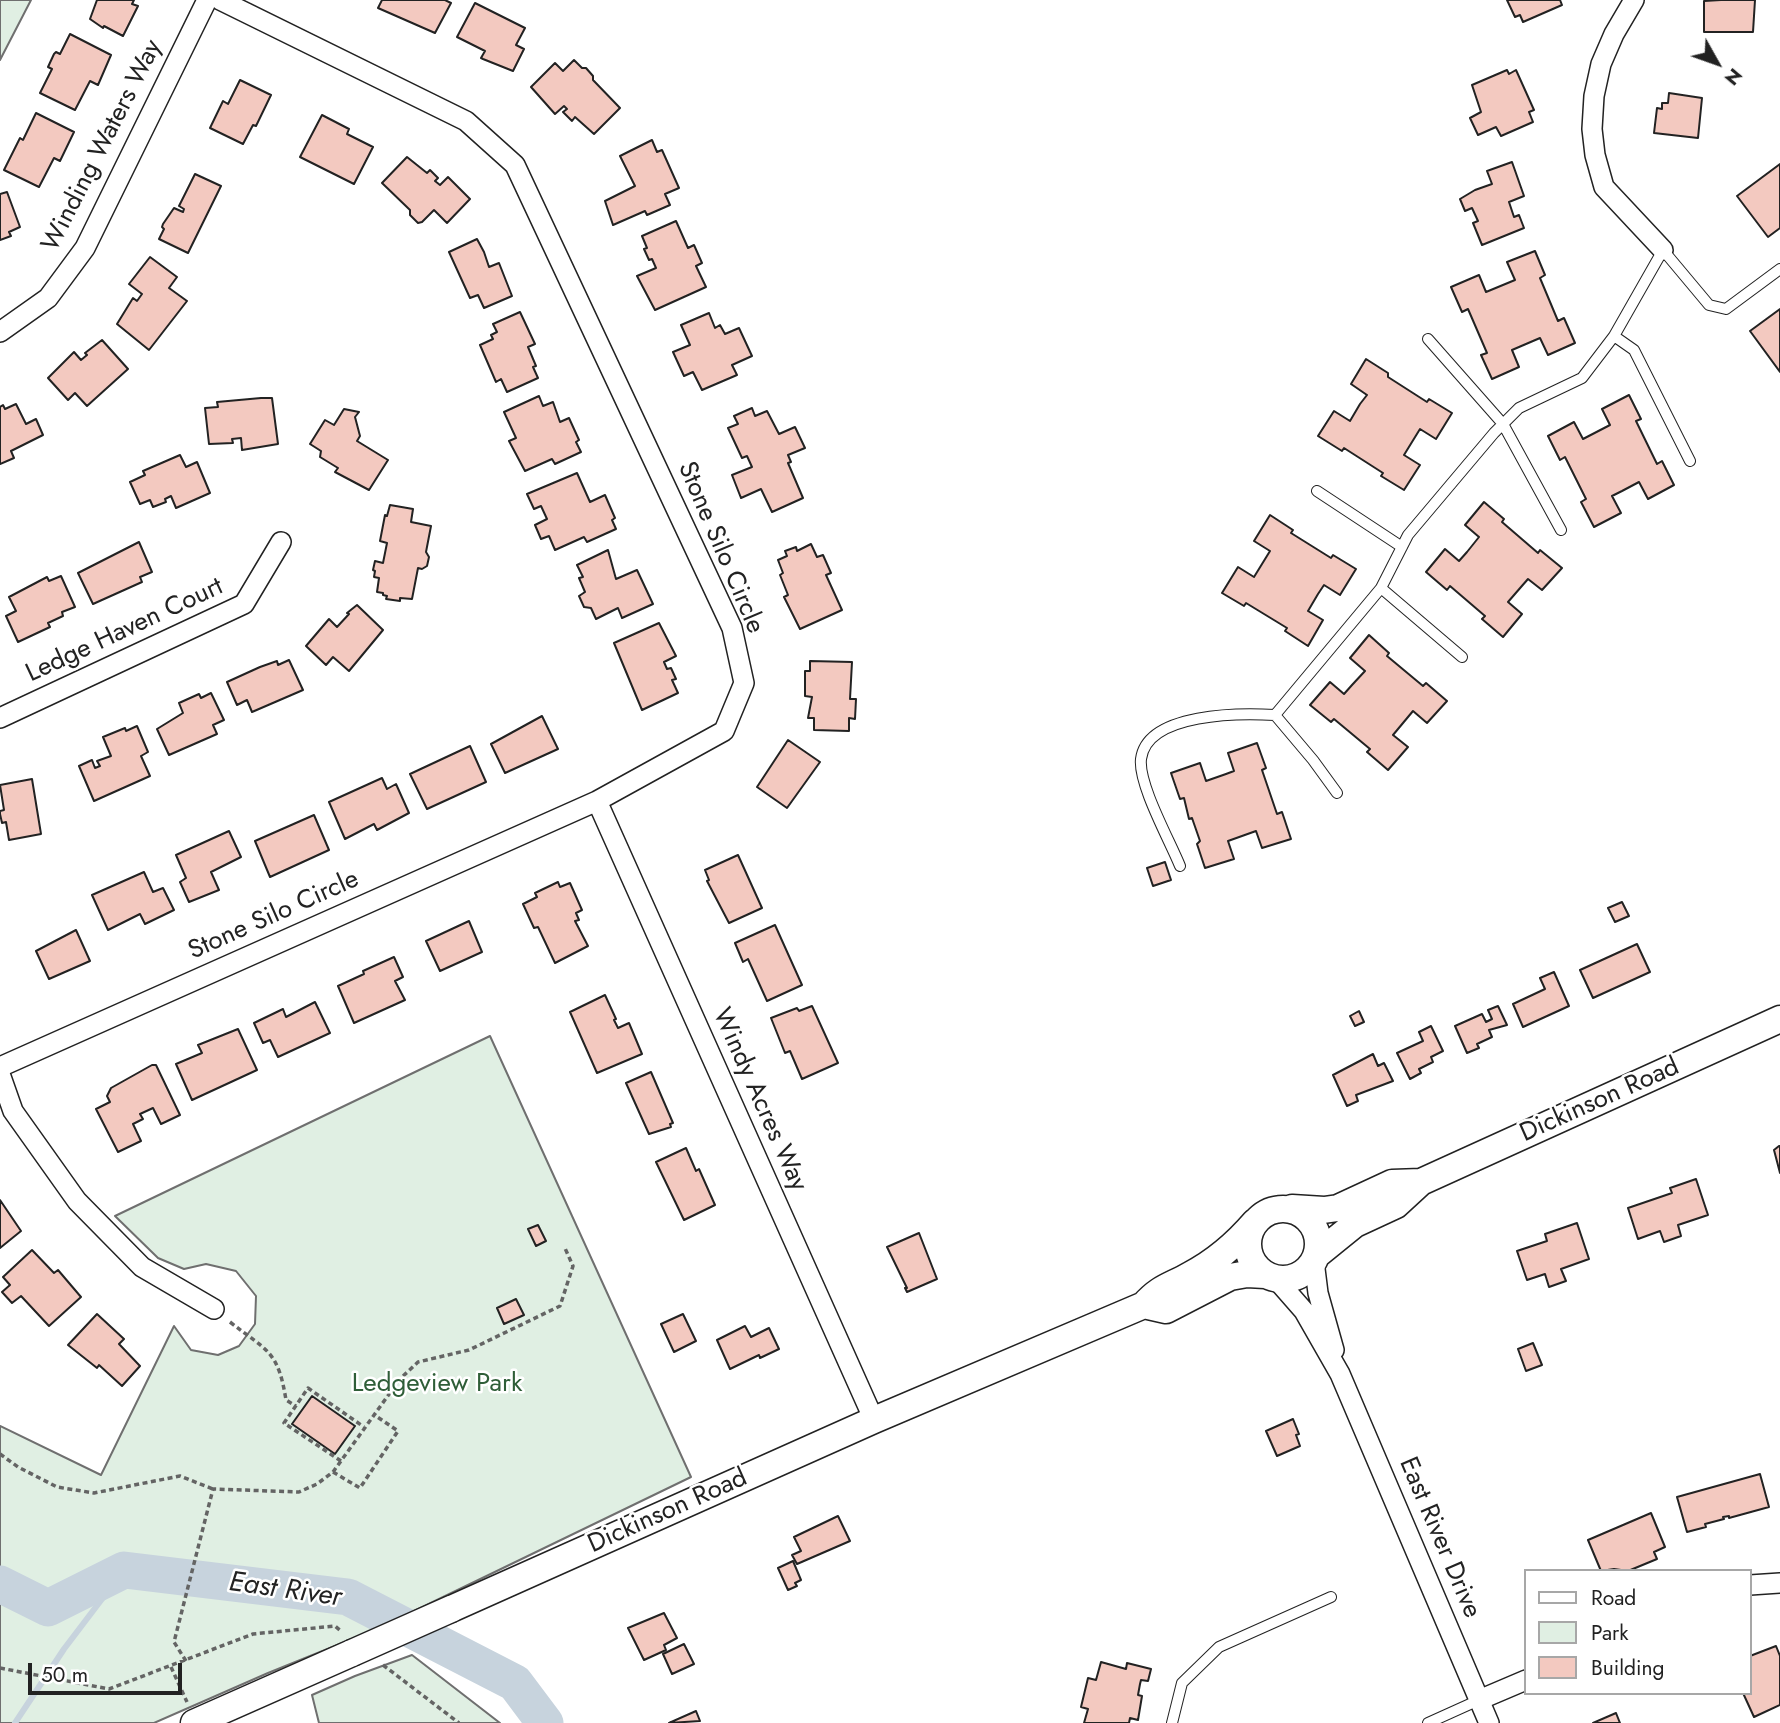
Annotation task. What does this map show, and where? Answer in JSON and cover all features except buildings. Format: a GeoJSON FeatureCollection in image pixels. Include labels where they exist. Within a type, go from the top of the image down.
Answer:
{"type":"FeatureCollection","features":[{"type":"Feature","properties":{"kind":"street","name":"Winding Waters Way"},"geometry":{"type":"LineString","coordinates":[[0,332],[48,298],[85,248],[207,0]]}},
{"type":"Feature","properties":{"kind":"street","name":"Stone Silo Circle"},"geometry":{"type":"LineString","coordinates":[[0,1067],[597,801],[724,731],[744,683],[732,628],[515,165],[466,121],[220,0]]}},
{"type":"Feature","properties":{"kind":"street"},"geometry":{"type":"LineString","coordinates":[[1634,0],[1614,34],[1601,64],[1594,96],[1592,129],[1595,155],[1604,187],[1663,250]]}},
{"type":"Feature","properties":{"kind":"street","name":"Ledge Haven Court"},"geometry":{"type":"LineString","coordinates":[[0,718],[244,604],[281,542]]}},
{"type":"Feature","properties":{"kind":"street","name":"Windy Acres Way"},"geometry":{"type":"LineString","coordinates":[[597,801],[874,1420]]}},
{"type":"Feature","properties":{"kind":"street","name":"Dickinson Road"},"geometry":{"type":"LineString","coordinates":[[1316,1258],[1355,1224],[1396,1205],[1421,1182],[1780,1019]]}},
{"type":"Feature","properties":{"kind":"street"},"geometry":{"type":"LineString","coordinates":[[0,1074],[13,1111],[77,1201],[142,1267],[214,1310]]}},
{"type":"Feature","properties":{"kind":"street","name":"Dickinson Road"},"geometry":{"type":"LineString","coordinates":[[1287,1208],[1338,1208],[1392,1183],[1421,1182]]}},
{"type":"Feature","properties":{"kind":"street"},"geometry":{"type":"LineString","coordinates":[[1287,1208],[1306,1216],[1317,1233],[1316,1258],[1298,1276],[1287,1279],[1271,1277],[1256,1267],[1250,1257],[1248,1245],[1249,1233],[1263,1214],[1274,1209],[1287,1208]]}},
{"type":"Feature","properties":{"kind":"street","name":"Dickinson Road"},"geometry":{"type":"LineString","coordinates":[[191,1712],[352,1653],[874,1420],[1144,1305],[1157,1290],[1189,1276],[1229,1249],[1255,1223]]}},
{"type":"Feature","properties":{"kind":"street","name":"East River Drive"},"geometry":{"type":"LineString","coordinates":[[1316,1258],[1318,1293],[1340,1374]]}},
{"type":"Feature","properties":{"kind":"street","name":"Dickinson Road"},"geometry":{"type":"LineString","coordinates":[[1144,1305],[1166,1310],[1230,1277],[1247,1274],[1271,1277]]}},
{"type":"Feature","properties":{"kind":"street","name":"East River Drive"},"geometry":{"type":"LineString","coordinates":[[1271,1277],[1304,1311],[1340,1374],[1489,1723]]}},
{"type":"Feature","properties":{"kind":"street"},"geometry":{"type":"LineString","coordinates":[[1752,1585],[1780,1583]]}},
{"type":"Feature","properties":{"kind":"street"},"geometry":{"type":"LineString","coordinates":[[1479,1700],[1524,1680]]}},
{"type":"Feature","properties":{"kind":"lane"},"geometry":{"type":"LineString","coordinates":[[1275,715],[1381,588],[1408,535],[1503,424],[1519,408],[1582,378],[1614,336],[1663,250],[1709,305],[1726,309],[1780,269]]}},
{"type":"Feature","properties":{"kind":"lane"},"geometry":{"type":"LineString","coordinates":[[1614,336],[1634,350],[1641,361],[1690,461]]}},
{"type":"Feature","properties":{"kind":"lane"},"geometry":{"type":"LineString","coordinates":[[1428,339],[1503,424],[1561,530]]}},
{"type":"Feature","properties":{"kind":"lane"},"geometry":{"type":"LineString","coordinates":[[1317,491],[1402,547]]}},
{"type":"Feature","properties":{"kind":"lane"},"geometry":{"type":"LineString","coordinates":[[1381,588],[1462,657]]}},
{"type":"Feature","properties":{"kind":"lane"},"geometry":{"type":"LineString","coordinates":[[1180,866],[1144,782],[1141,758],[1152,737],[1172,726],[1207,716],[1238,713],[1275,715],[1314,760],[1337,793]]}},
{"type":"Feature","properties":{"kind":"lane"},"geometry":{"type":"LineString","coordinates":[[1172,1723],[1182,1683],[1219,1647],[1331,1597]]}},
{"type":"Feature","properties":{"kind":"lane"},"geometry":{"type":"LineString","coordinates":[[1428,1723],[1479,1700]]}},
{"type":"Feature","properties":{"kind":"path"},"geometry":{"type":"LineString","coordinates":[[0,1454],[18,1467],[57,1487],[94,1493],[180,1476],[213,1489],[299,1492],[317,1484],[333,1472],[400,1379],[418,1362],[469,1350],[559,1306],[573,1266],[564,1246]]}},
{"type":"Feature","properties":{"kind":"path"},"geometry":{"type":"LineString","coordinates":[[214,1310],[267,1349],[278,1363],[286,1400],[296,1406]]}},
{"type":"Feature","properties":{"kind":"path"},"geometry":{"type":"LineString","coordinates":[[341,1461],[284,1423],[308,1388],[364,1427]]}},
{"type":"Feature","properties":{"kind":"path"},"geometry":{"type":"LineString","coordinates":[[333,1472],[360,1488],[398,1431],[373,1414]]}},
{"type":"Feature","properties":{"kind":"path"},"geometry":{"type":"LineString","coordinates":[[186,1661],[174,1642],[213,1489]]}},
{"type":"Feature","properties":{"kind":"path"},"geometry":{"type":"LineString","coordinates":[[171,1667],[191,1712]]}},
{"type":"Feature","properties":{"kind":"path"},"geometry":{"type":"LineString","coordinates":[[0,1668],[109,1689]]}},
{"type":"Feature","properties":{"kind":"green space"},"geometry":{"type":"Polygon","coordinates":[[[0,0],[31,0],[0,60],[0,0]]]}},
{"type":"Feature","properties":{"kind":"green space","name":"Ledgeview Park"},"geometry":{"type":"Polygon","coordinates":[[[490,1036],[691,1477],[377,1629],[154,1723],[0,1723],[0,1426],[101,1475],[174,1326],[191,1350],[218,1355],[239,1346],[255,1324],[256,1296],[236,1271],[206,1264],[184,1269],[158,1258],[115,1216],[490,1036]]]}},
{"type":"Feature","properties":{"kind":"green space"},"geometry":{"type":"Polygon","coordinates":[[[412,1655],[500,1723],[319,1723],[312,1695],[412,1655]]]}},
{"type":"Feature","properties":{"kind":"waterway"},"geometry":{"type":"LineString","coordinates":[[15,1723],[64,1649],[124,1570]]}},
{"type":"Feature","properties":{"kind":"waterway","name":"East River"},"geometry":{"type":"LineString","coordinates":[[0,1584],[48,1608],[124,1570],[348,1597],[515,1683],[545,1723]]}}]}
